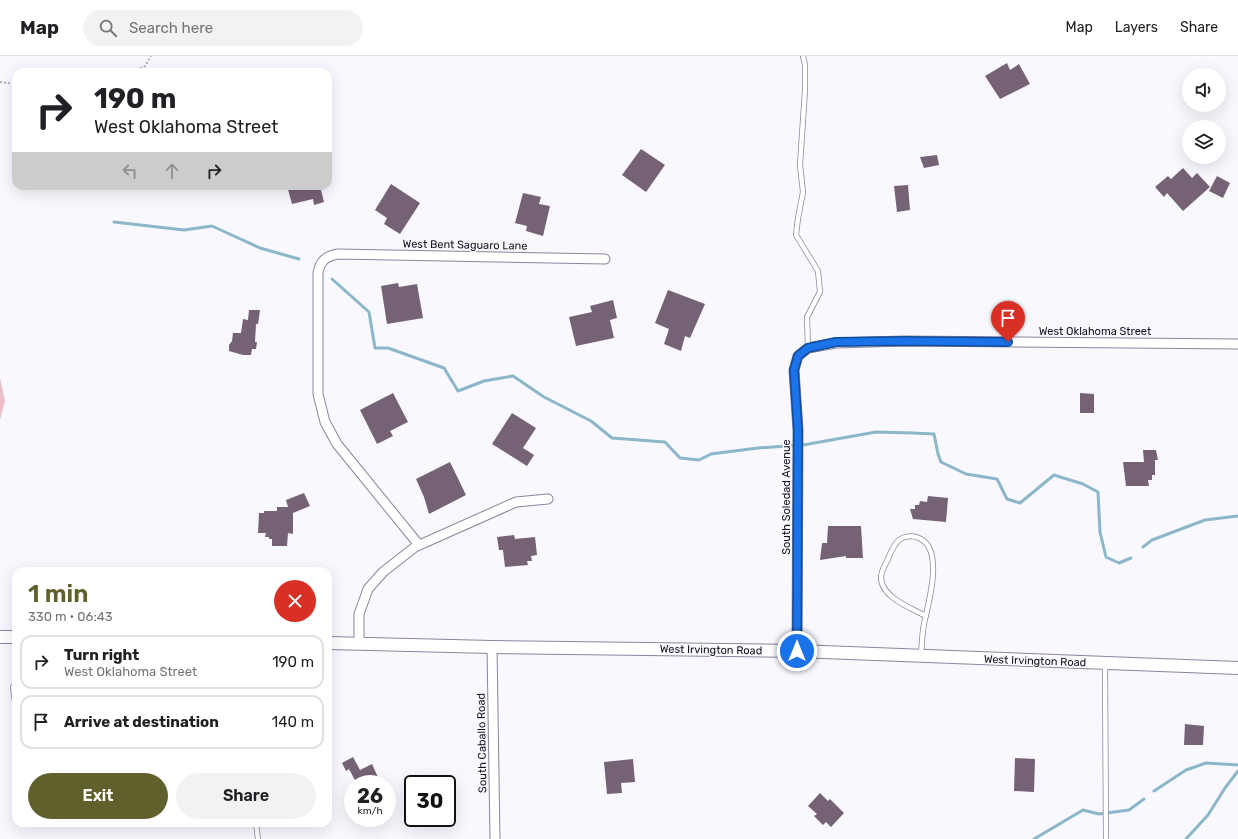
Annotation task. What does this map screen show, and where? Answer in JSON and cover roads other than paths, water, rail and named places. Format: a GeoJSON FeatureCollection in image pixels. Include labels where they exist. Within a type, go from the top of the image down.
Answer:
{"type":"FeatureCollection","features":[{"type":"Feature","properties":{"kind":"main road"},"geometry":{"type":"LineString","coordinates":[[0,637],[12,637]]}},
{"type":"Feature","properties":{"kind":"main road","name":"West Irvington Road"},"geometry":{"type":"LineString","coordinates":[[332,643],[797,651],[1238,668]]}},
{"type":"Feature","properties":{"kind":"street","name":"West Bent Saguaro Lane"},"geometry":{"type":"LineString","coordinates":[[418,545],[337,444],[325,422],[318,394],[319,267],[325,258],[338,254],[605,259]]}},
{"type":"Feature","properties":{"kind":"street","name":"West Oklahoma Street"},"geometry":{"type":"LineString","coordinates":[[808,348],[836,342],[904,341],[1238,344]]}},
{"type":"Feature","properties":{"kind":"street","name":"South Soledad Avenue"},"geometry":{"type":"LineString","coordinates":[[797,651],[798,430],[794,370],[798,356],[808,348]]}},
{"type":"Feature","properties":{"kind":"street"},"geometry":{"type":"LineString","coordinates":[[359,644],[359,614],[368,589],[382,572],[418,545],[516,502],[548,499]]}},
{"type":"Feature","properties":{"kind":"street","name":"South Caballo Road"},"geometry":{"type":"LineString","coordinates":[[492,647],[495,839]]}},
{"type":"Feature","properties":{"kind":"lane"},"geometry":{"type":"LineString","coordinates":[[803,56],[805,65],[805,90],[800,165],[803,192],[796,235],[818,271],[820,292],[807,317],[808,348]]}},
{"type":"Feature","properties":{"kind":"lane"},"geometry":{"type":"LineString","coordinates":[[921,656],[926,616],[933,580],[932,554],[922,538],[914,536],[907,537],[900,540],[895,546],[881,573],[881,581],[884,589],[889,595],[926,616]]}},
{"type":"Feature","properties":{"kind":"lane"},"geometry":{"type":"LineString","coordinates":[[1105,663],[1106,839]]}},
{"type":"Feature","properties":{"kind":"lane"},"geometry":{"type":"LineString","coordinates":[[256,827],[258,839]]}},
{"type":"Feature","properties":{"kind":"waterway"},"geometry":{"type":"LineString","coordinates":[[114,222],[184,230],[212,226],[260,248],[299,259]]}},
{"type":"Feature","properties":{"kind":"waterway"},"geometry":{"type":"LineString","coordinates":[[332,279],[369,312],[375,348],[388,348],[444,368],[458,391],[484,381],[513,376],[544,397],[591,421],[612,438],[665,442],[680,458],[699,460],[711,454],[758,448],[803,445],[876,432],[934,434],[941,462],[966,474],[997,479],[1007,499],[1020,503],[1054,475],[1083,484],[1098,492],[1100,532],[1106,557],[1119,563],[1131,558]]}},
{"type":"Feature","properties":{"kind":"waterway"},"geometry":{"type":"LineString","coordinates":[[1143,547],[1152,540],[1205,520],[1238,516]]}},
{"type":"Feature","properties":{"kind":"waterway"},"geometry":{"type":"LineString","coordinates":[[1154,791],[1186,770],[1206,763],[1238,765]]}},
{"type":"Feature","properties":{"kind":"waterway"},"geometry":{"type":"LineString","coordinates":[[1186,839],[1208,815],[1238,771]]}},
{"type":"Feature","properties":{"kind":"waterway"},"geometry":{"type":"LineString","coordinates":[[1034,839],[1083,810],[1099,814],[1129,810],[1144,799]]}}]}
